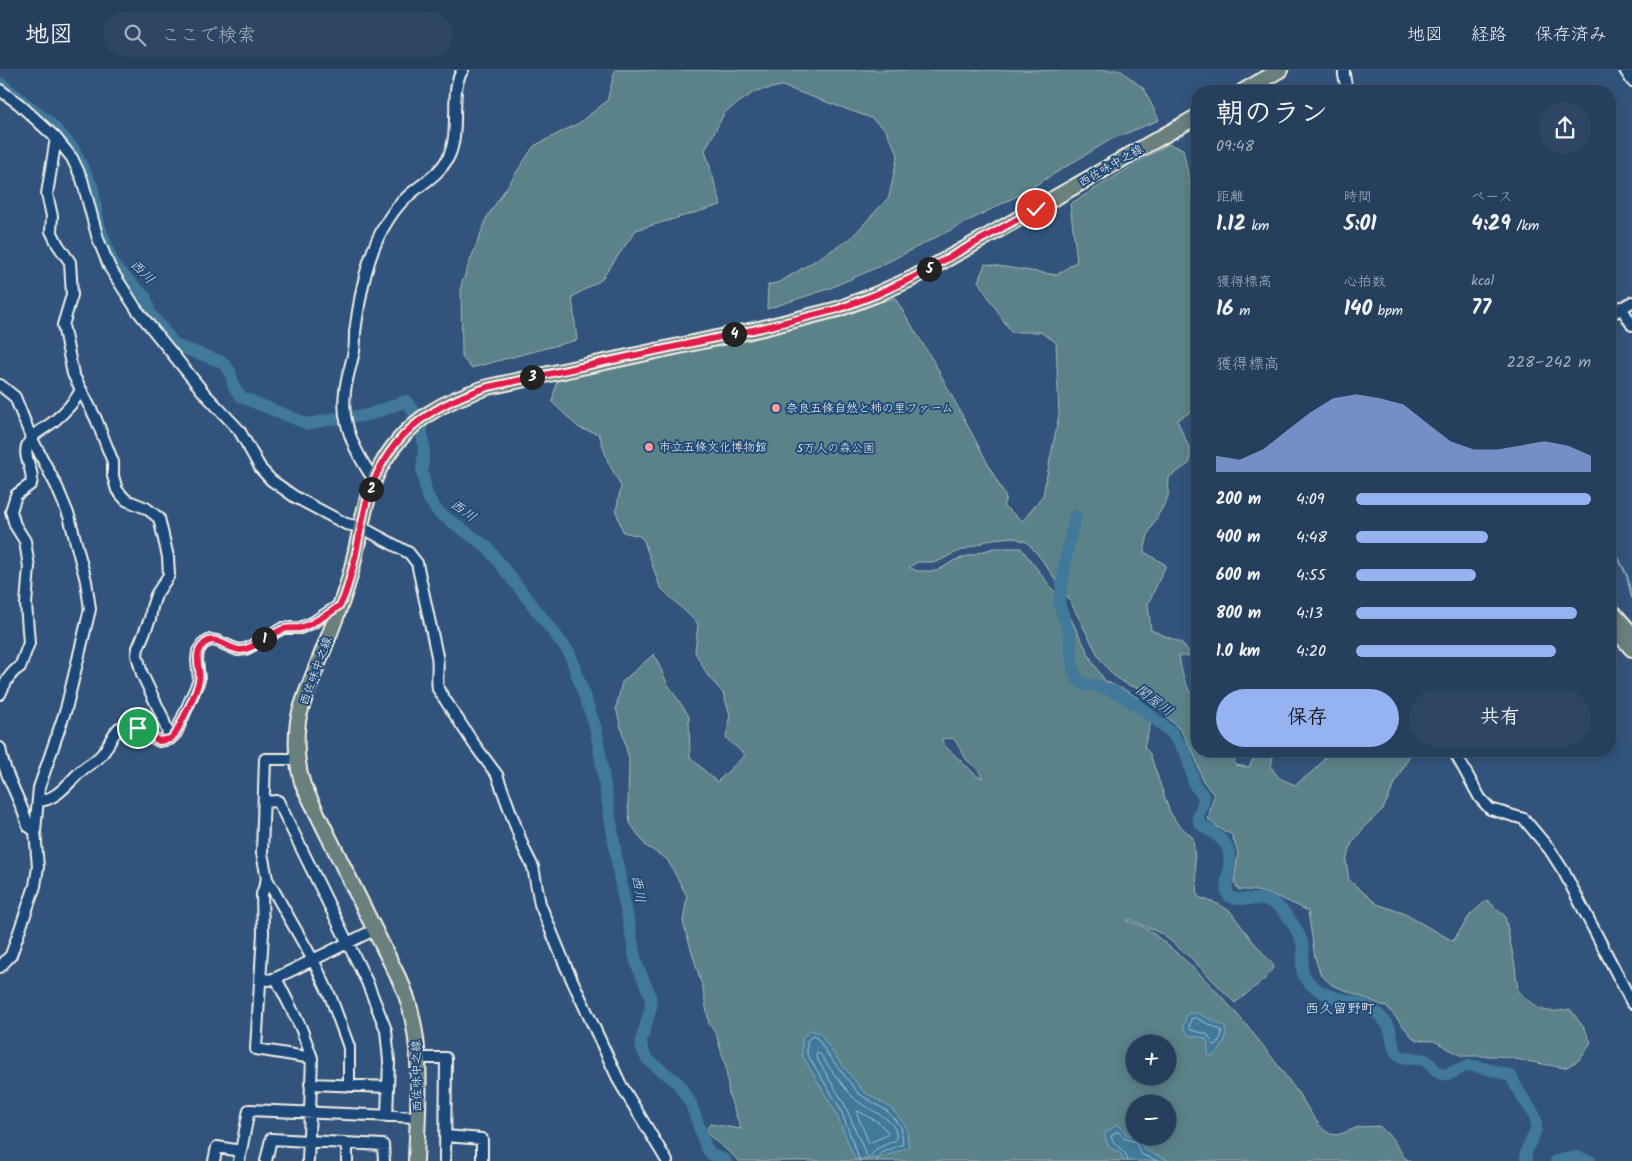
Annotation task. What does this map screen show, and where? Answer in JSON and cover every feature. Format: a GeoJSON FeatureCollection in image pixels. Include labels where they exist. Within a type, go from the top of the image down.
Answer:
{"type":"FeatureCollection","features":[{"type":"Feature","properties":{"kind":"main road"},"geometry":{"type":"LineString","coordinates":[[1256,85],[1280,70]]}},
{"type":"Feature","properties":{"kind":"main road","name":"西佐味中之線"},"geometry":{"type":"LineString","coordinates":[[416,1161],[418,1058],[412,1008],[303,785],[296,759],[299,720],[304,699],[340,605],[356,556],[361,527],[374,480],[385,459],[412,426],[429,412],[461,396],[488,387],[745,332],[838,309],[875,295],[912,278],[1191,120]]}},
{"type":"Feature","properties":{"kind":"main road"},"geometry":{"type":"LineString","coordinates":[[1616,616],[1632,634]]}},
{"type":"Feature","properties":{"kind":"main road"},"geometry":{"type":"LineString","coordinates":[[1616,631],[1632,649]]}},
{"type":"Feature","properties":{"kind":"street"},"geometry":{"type":"LineString","coordinates":[[374,480],[351,440],[344,395],[345,381],[354,350],[362,290],[380,234],[389,218],[405,198],[434,176],[448,158],[454,140],[456,84],[463,70]]}},
{"type":"Feature","properties":{"kind":"street"},"geometry":{"type":"LineString","coordinates":[[1344,70],[1346,85]]}},
{"type":"Feature","properties":{"kind":"street"},"geometry":{"type":"LineString","coordinates":[[1625,70],[1632,81]]}},
{"type":"Feature","properties":{"kind":"street"},"geometry":{"type":"LineString","coordinates":[[0,90],[19,104],[56,138],[72,158],[82,179],[98,239],[110,268],[137,310],[205,394],[239,430],[262,469],[271,480],[294,497],[346,524],[361,527],[409,554],[417,563],[437,656],[436,680],[438,689],[497,775],[533,867],[540,904],[566,967],[620,1083],[667,1161]]}},
{"type":"Feature","properties":{"kind":"street"},"geometry":{"type":"LineString","coordinates":[[56,138],[47,194],[52,216],[51,231],[70,262],[72,294],[63,325],[73,374],[96,419],[113,462],[113,476],[117,490],[126,500],[146,508],[159,518],[168,558],[169,576],[156,595],[150,619],[138,648],[138,654],[142,674],[162,716],[170,739]]}},
{"type":"Feature","properties":{"kind":"street"},"geometry":{"type":"LineString","coordinates":[[1616,310],[1632,302]]}},
{"type":"Feature","properties":{"kind":"street"},"geometry":{"type":"LineString","coordinates":[[1621,307],[1632,325]]}},
{"type":"Feature","properties":{"kind":"street"},"geometry":{"type":"LineString","coordinates":[[0,385],[15,397],[31,437],[69,516],[86,581],[90,609],[66,709],[40,788],[36,832],[38,867],[35,886],[11,955],[0,967]]}},
{"type":"Feature","properties":{"kind":"street"},"geometry":{"type":"LineString","coordinates":[[0,694],[8,679],[20,667],[29,643],[26,604],[29,566],[24,541],[10,511],[16,495],[31,484],[32,472],[27,461],[26,449],[31,437],[51,424],[75,402],[81,390]]}},
{"type":"Feature","properties":{"kind":"street"},"geometry":{"type":"LineString","coordinates":[[38,801],[46,801],[59,792],[98,758],[103,753],[112,735],[119,728],[138,728],[159,741],[170,739],[176,733],[199,680],[197,660],[198,651],[203,644],[210,640],[218,641],[238,650],[246,649],[283,628],[300,628],[312,623],[340,605]]}},
{"type":"Feature","properties":{"kind":"street"},"geometry":{"type":"LineString","coordinates":[[0,748],[13,790],[24,810],[28,826],[36,832]]}},
{"type":"Feature","properties":{"kind":"street"},"geometry":{"type":"LineString","coordinates":[[1457,757],[1480,798],[1490,809],[1524,819],[1550,850],[1564,872],[1632,1002]]}},
{"type":"Feature","properties":{"kind":"street"},"geometry":{"type":"LineString","coordinates":[[296,759],[265,759],[262,853],[267,879],[313,960],[331,998],[349,1047],[349,1086]]}},
{"type":"Feature","properties":{"kind":"street"},"geometry":{"type":"LineString","coordinates":[[264,802],[278,802],[367,982],[386,1030],[389,1061],[387,1116]]}},
{"type":"Feature","properties":{"kind":"street"},"geometry":{"type":"LineString","coordinates":[[267,879],[262,894],[263,933],[256,1049],[312,1058]]}},
{"type":"Feature","properties":{"kind":"street"},"geometry":{"type":"LineString","coordinates":[[260,978],[269,980],[276,978],[374,930]]}},
{"type":"Feature","properties":{"kind":"street"},"geometry":{"type":"LineString","coordinates":[[276,978],[301,1028],[312,1058],[308,1161]]}},
{"type":"Feature","properties":{"kind":"street"},"geometry":{"type":"LineString","coordinates":[[418,1058],[446,1058],[445,1161]]}},
{"type":"Feature","properties":{"kind":"street"},"geometry":{"type":"LineString","coordinates":[[310,1084],[388,1087]]}},
{"type":"Feature","properties":{"kind":"street"},"geometry":{"type":"LineString","coordinates":[[214,1161],[217,1147],[240,1156],[249,1110],[418,1117]]}},
{"type":"Feature","properties":{"kind":"street"},"geometry":{"type":"LineString","coordinates":[[446,1136],[482,1139],[482,1161]]}},
{"type":"Feature","properties":{"kind":"street"},"geometry":{"type":"LineString","coordinates":[[266,1161],[270,1139],[383,1145],[384,1161]]}},
{"type":"Feature","properties":{"kind":"street"},"geometry":{"type":"LineString","coordinates":[[347,1143],[347,1161]]}},
{"type":"Feature","properties":{"kind":"green space"},"geometry":{"type":"Polygon","coordinates":[[[615,70],[1120,70],[1144,89],[1159,120],[1110,140],[1019,195],[878,267],[828,289],[767,309],[768,285],[780,282],[850,239],[889,197],[898,154],[885,129],[871,118],[782,86],[756,91],[725,112],[705,150],[721,205],[636,230],[601,280],[572,297],[577,340],[471,368],[462,357],[461,285],[487,217],[534,146],[579,123],[607,101],[615,70]]]}},
{"type":"Feature","properties":{"kind":"green space","name":"5万人の森公園"},"geometry":{"type":"Polygon","coordinates":[[[1168,144],[1183,149],[1191,190],[1191,412],[1177,420],[1190,450],[1190,463],[1169,477],[1168,497],[1148,534],[1144,552],[1166,565],[1148,604],[1151,630],[1182,643],[1191,655],[1179,656],[1186,685],[1191,691],[1191,749],[1181,731],[1138,688],[1128,685],[1113,675],[1100,659],[1069,599],[1027,542],[1012,537],[992,539],[952,554],[937,562],[918,562],[909,567],[917,571],[937,571],[955,560],[994,548],[1021,548],[1063,603],[1092,661],[1105,681],[1138,698],[1151,722],[1144,747],[1150,754],[1169,810],[1176,822],[1193,838],[1198,897],[1218,904],[1230,911],[1274,966],[1266,978],[1235,1003],[1191,958],[1162,934],[1130,919],[1126,921],[1145,928],[1156,936],[1189,964],[1223,998],[1269,1054],[1326,1132],[1335,1135],[1360,1127],[1379,1126],[1391,1137],[1405,1158],[1410,1161],[738,1161],[706,1131],[710,1124],[741,1129],[729,1095],[726,1067],[716,1034],[709,1024],[703,989],[683,922],[687,896],[667,859],[646,846],[630,823],[628,805],[629,759],[616,708],[622,682],[654,654],[667,683],[689,716],[690,757],[717,782],[745,755],[726,738],[730,714],[723,693],[708,676],[695,652],[698,624],[660,587],[644,541],[640,536],[623,532],[616,511],[621,486],[608,462],[599,434],[579,428],[552,402],[557,380],[661,357],[748,341],[895,298],[935,364],[1006,498],[1003,506],[1023,521],[1043,495],[1059,415],[1056,342],[1040,332],[1011,332],[978,281],[985,264],[1057,275],[1077,261],[1070,204],[1168,144]],[[953,738],[941,739],[946,747],[977,776],[982,778],[966,759],[953,738]]]}},
{"type":"Feature","properties":{"kind":"green space"},"geometry":{"type":"Polygon","coordinates":[[[1195,757],[1234,757],[1235,765],[1249,767],[1254,757],[1273,757],[1271,767],[1279,778],[1295,785],[1318,766],[1324,757],[1409,757],[1383,809],[1365,826],[1352,843],[1346,861],[1349,880],[1377,904],[1403,913],[1453,941],[1470,915],[1487,900],[1505,916],[1518,991],[1535,1006],[1546,1011],[1570,1009],[1584,1028],[1591,1042],[1579,1060],[1565,1068],[1499,1056],[1462,1056],[1434,1041],[1415,1040],[1387,1007],[1332,985],[1321,975],[1315,958],[1308,911],[1266,893],[1239,890],[1234,883],[1238,853],[1232,835],[1217,827],[1208,819],[1214,795],[1203,781],[1195,757]]]}},
{"type":"Feature","properties":{"kind":"water"},"geometry":{"type":"Polygon","coordinates":[[[1188,1013],[1197,1013],[1225,1026],[1226,1035],[1224,1043],[1213,1056],[1208,1055],[1208,1043],[1205,1038],[1188,1035],[1183,1026],[1188,1013]]]}},
{"type":"Feature","properties":{"kind":"water"},"geometry":{"type":"Polygon","coordinates":[[[811,1030],[820,1033],[863,1091],[891,1108],[906,1126],[909,1147],[876,1158],[855,1159],[835,1111],[802,1055],[802,1038],[811,1030]]]}},
{"type":"Feature","properties":{"kind":"water"},"geometry":{"type":"Polygon","coordinates":[[[1116,1125],[1121,1127],[1126,1134],[1126,1145],[1142,1145],[1144,1150],[1170,1161],[1124,1161],[1121,1154],[1109,1147],[1104,1134],[1116,1125]]]}},
{"type":"Feature","properties":{"kind":"waterway","name":"西川"},"geometry":{"type":"LineString","coordinates":[[0,83],[50,123],[73,148],[92,186],[99,225],[114,266],[146,298],[150,313],[175,345],[222,362],[230,371],[234,387],[241,397],[308,424],[368,415],[406,401],[412,409],[422,432],[424,449],[422,471],[427,496],[438,512],[487,547],[569,652],[596,729],[621,886],[634,953],[650,995],[651,1007],[641,1041],[642,1049],[647,1059],[678,1083],[691,1104],[706,1147],[711,1154],[726,1161]]}},
{"type":"Feature","properties":{"kind":"waterway","name":"関屋川"},"geometry":{"type":"LineString","coordinates":[[1075,516],[1066,557],[1059,604],[1070,635],[1073,670],[1077,679],[1085,685],[1094,685],[1115,692],[1139,706],[1171,732],[1186,753],[1195,786],[1203,795],[1204,800],[1198,818],[1200,824],[1221,839],[1229,851],[1227,887],[1229,896],[1238,899],[1265,900],[1279,907],[1294,925],[1302,941],[1302,971],[1306,979],[1323,992],[1360,1004],[1377,1013],[1389,1027],[1393,1046],[1399,1055],[1405,1058],[1425,1060],[1437,1072],[1442,1074],[1448,1074],[1467,1066],[1476,1066],[1511,1076],[1533,1113],[1536,1123],[1535,1132],[1526,1152],[1527,1161]]}},
{"type":"Feature","properties":{"kind":"waterway"},"geometry":{"type":"LineString","coordinates":[[1616,553],[1627,576],[1632,598]]}},
{"type":"Feature","properties":{"kind":"waterway","name":"関屋川"},"geometry":{"type":"LineString","coordinates":[[1556,1161],[1577,1157],[1590,1161]]}},
{"type":"Feature","properties":{"kind":"place","name":"奈良五條自然と柿の里ファーム"},"geometry":{"type":"Point","coordinates":[776,408]}},
{"type":"Feature","properties":{"kind":"place","name":"市立五條文化博物館"},"geometry":{"type":"Point","coordinates":[649,447]}},
{"type":"Feature","properties":{"kind":"district","name":"西久留野町"},"geometry":{"type":"Point","coordinates":[1340,1009]}},
{"type":"Feature","properties":{"kind":"route"},"geometry":{"type":"LineString","coordinates":[[138,728],[159,741],[170,739],[176,733],[199,680],[197,660],[198,651],[203,644],[210,640],[218,641],[238,650],[246,649],[283,628],[300,628],[312,623],[340,605],[356,556],[361,527],[374,480],[385,459],[400,440],[412,426],[429,412],[468,393],[488,387],[718,338],[838,309],[912,278],[1036,209]]}}]}
